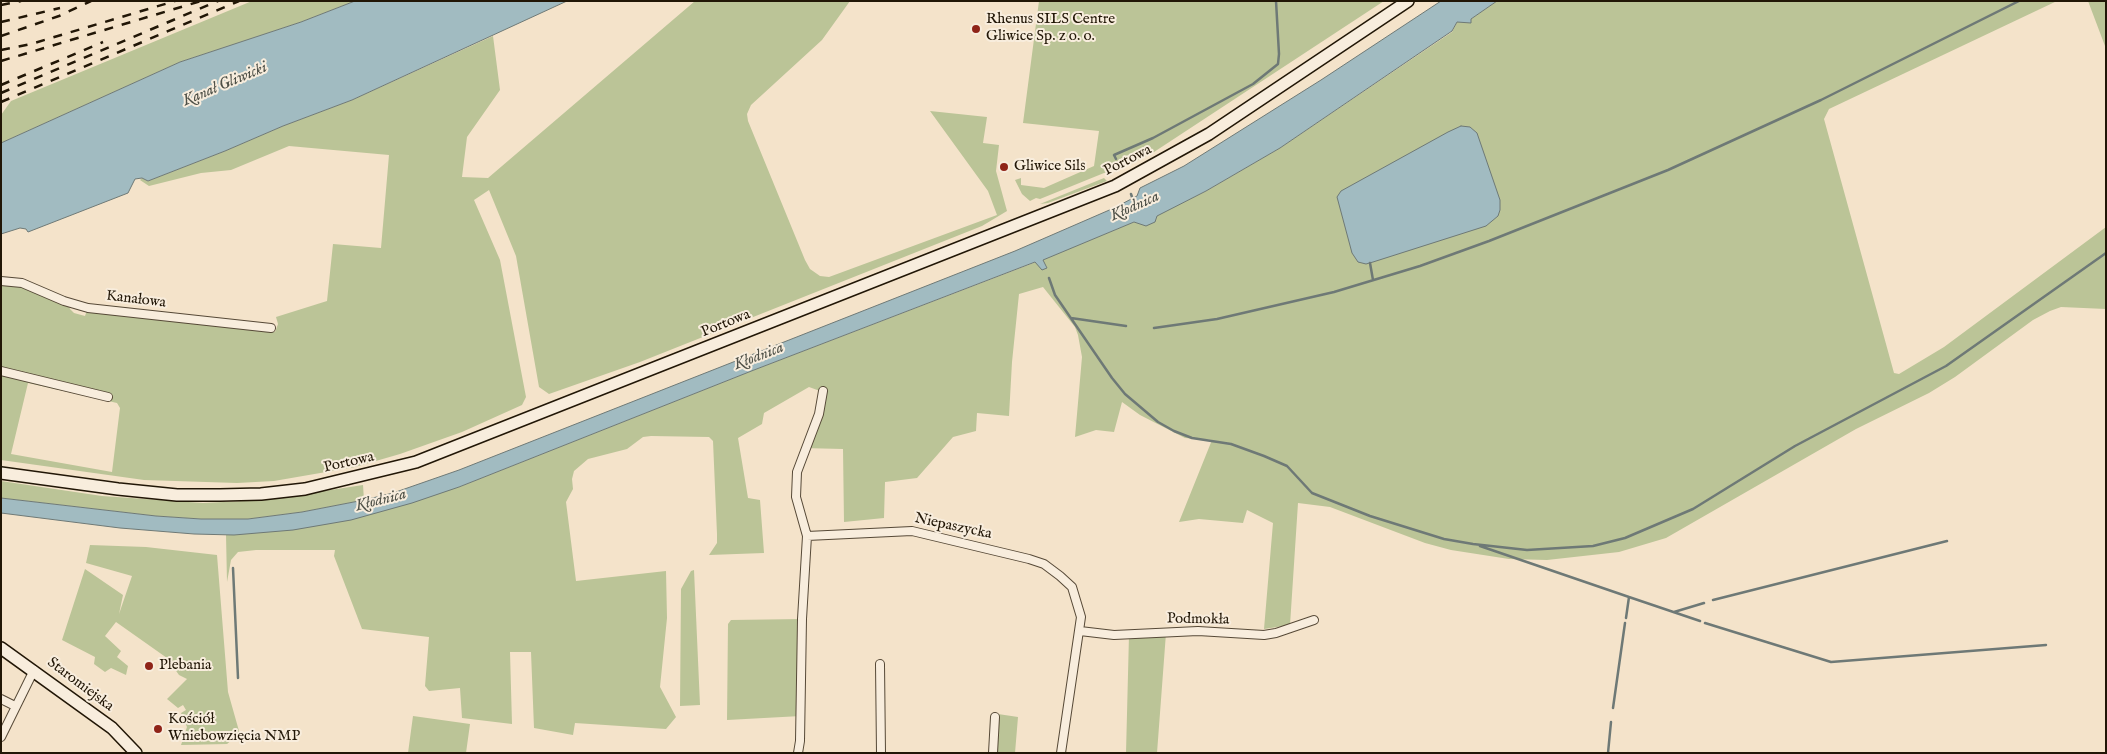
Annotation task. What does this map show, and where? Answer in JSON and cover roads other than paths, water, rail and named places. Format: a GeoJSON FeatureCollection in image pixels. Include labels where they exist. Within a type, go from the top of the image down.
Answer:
{"type":"FeatureCollection","features":[{"type":"Feature","properties":{"kind":"street","name":"Portowa"},"geometry":{"type":"LineString","coordinates":[[1,474],[177,495],[261,494],[305,489],[416,462],[1115,186],[1209,134],[1408,1]]}},
{"type":"Feature","properties":{"kind":"street","name":"Kanałowa"},"geometry":{"type":"LineString","coordinates":[[1,281],[22,283],[64,301],[88,308],[271,328]]}},
{"type":"Feature","properties":{"kind":"street"},"geometry":{"type":"LineString","coordinates":[[1,371],[108,397]]}},
{"type":"Feature","properties":{"kind":"street"},"geometry":{"type":"LineString","coordinates":[[798,753],[800,741],[807,536],[796,497],[797,472],[819,414],[823,391]]}},
{"type":"Feature","properties":{"kind":"street","name":"Niepaszycka"},"geometry":{"type":"LineString","coordinates":[[807,536],[912,531],[1044,564],[1072,588],[1081,618],[1061,753]]}},
{"type":"Feature","properties":{"kind":"street","name":"Podmokła"},"geometry":{"type":"LineString","coordinates":[[1080,631],[1114,635],[1198,631],[1264,635],[1276,633],[1314,620]]}},
{"type":"Feature","properties":{"kind":"street","name":"Staromiejska"},"geometry":{"type":"LineString","coordinates":[[1,648],[112,728],[129,750]]}},
{"type":"Feature","properties":{"kind":"street"},"geometry":{"type":"LineString","coordinates":[[880,664],[881,753]]}},
{"type":"Feature","properties":{"kind":"street"},"geometry":{"type":"LineString","coordinates":[[1,737],[34,670]]}},
{"type":"Feature","properties":{"kind":"street"},"geometry":{"type":"LineString","coordinates":[[1,699],[15,706]]}},
{"type":"Feature","properties":{"kind":"street"},"geometry":{"type":"LineString","coordinates":[[992,753],[995,717]]}},
{"type":"Feature","properties":{"kind":"water","name":"Kanał Gliwicki"},"geometry":{"type":"Polygon","coordinates":[[[355,1],[567,1],[352,100],[148,181],[142,178],[135,179],[128,193],[28,232],[26,229],[20,228],[1,234],[1,143],[180,62],[301,22],[355,1]]]}},
{"type":"Feature","properties":{"kind":"water","name":"Kłodnica"},"geometry":{"type":"Polygon","coordinates":[[[1441,1],[1497,1],[1471,19],[1471,23],[1457,22],[1452,31],[1280,148],[1206,191],[1157,216],[1155,222],[1146,226],[1134,222],[1043,260],[1047,268],[1042,270],[1035,262],[754,370],[459,487],[412,503],[351,520],[293,530],[234,535],[120,528],[1,513],[1,498],[156,516],[201,519],[248,519],[302,512],[364,500],[393,493],[459,470],[1015,251],[1114,208],[1137,196],[1140,188],[1184,166],[1321,80],[1441,1]]]}},
{"type":"Feature","properties":{"kind":"water"},"geometry":{"type":"Polygon","coordinates":[[[1461,126],[1470,127],[1477,133],[1500,200],[1498,216],[1486,226],[1366,264],[1358,262],[1352,253],[1337,197],[1341,191],[1461,126]]]}},
{"type":"Feature","properties":{"kind":"waterway"},"geometry":{"type":"LineString","coordinates":[[1116,159],[1114,155],[1153,138],[1253,84],[1278,64],[1276,1]]}},
{"type":"Feature","properties":{"kind":"waterway"},"geometry":{"type":"LineString","coordinates":[[1154,328],[1217,319],[1334,292],[1420,266],[1489,241],[1668,170],[1821,100],[2019,1]]}},
{"type":"Feature","properties":{"kind":"waterway","name":"Kłodnica"},"geometry":{"type":"LineString","coordinates":[[1131,194],[1133,200]]}},
{"type":"Feature","properties":{"kind":"waterway"},"geometry":{"type":"LineString","coordinates":[[1049,278],[1055,295],[1112,378],[1125,394],[1158,422],[1192,438],[1231,444],[1287,466],[1312,493],[1370,516],[1444,539],[1527,550],[1593,546],[1625,538],[1693,509],[1795,446],[1946,366],[2106,253]]}},
{"type":"Feature","properties":{"kind":"waterway"},"geometry":{"type":"LineString","coordinates":[[1370,263],[1373,280]]}},
{"type":"Feature","properties":{"kind":"waterway"},"geometry":{"type":"LineString","coordinates":[[1071,318],[1126,326]]}},
{"type":"Feature","properties":{"kind":"waterway"},"geometry":{"type":"LineString","coordinates":[[1713,600],[1947,541]]}},
{"type":"Feature","properties":{"kind":"waterway"},"geometry":{"type":"LineString","coordinates":[[1480,546],[1629,597],[1626,618]]}},
{"type":"Feature","properties":{"kind":"waterway"},"geometry":{"type":"LineString","coordinates":[[233,568],[238,678]]}},
{"type":"Feature","properties":{"kind":"waterway"},"geometry":{"type":"LineString","coordinates":[[1629,597],[1700,621]]}},
{"type":"Feature","properties":{"kind":"waterway"},"geometry":{"type":"LineString","coordinates":[[1674,612],[1704,603]]}},
{"type":"Feature","properties":{"kind":"waterway"},"geometry":{"type":"LineString","coordinates":[[1613,708],[1625,623]]}},
{"type":"Feature","properties":{"kind":"waterway"},"geometry":{"type":"LineString","coordinates":[[1705,623],[1831,662],[2046,645]]}},
{"type":"Feature","properties":{"kind":"waterway"},"geometry":{"type":"LineString","coordinates":[[1608,753],[1611,722]]}},
{"type":"Feature","properties":{"kind":"railway"},"geometry":{"type":"LineString","coordinates":[[1,5],[21,1]]}},
{"type":"Feature","properties":{"kind":"railway"},"geometry":{"type":"LineString","coordinates":[[1,36],[59,16],[91,1]]}},
{"type":"Feature","properties":{"kind":"railway"},"geometry":{"type":"LineString","coordinates":[[1,50],[31,44],[175,1]]}},
{"type":"Feature","properties":{"kind":"railway"},"geometry":{"type":"LineString","coordinates":[[1,61],[201,1]]}},
{"type":"Feature","properties":{"kind":"railway"},"geometry":{"type":"LineString","coordinates":[[1,93],[218,1]]}},
{"type":"Feature","properties":{"kind":"railway"},"geometry":{"type":"LineString","coordinates":[[1,102],[239,1]]}},
{"type":"Feature","properties":{"kind":"railway"},"geometry":{"type":"LineString","coordinates":[[1,22],[60,8]]}},
{"type":"Feature","properties":{"kind":"railway"},"geometry":{"type":"LineString","coordinates":[[1,85],[103,42]]}},
{"type":"Feature","properties":{"kind":"place","name":"Rhenus SILS Centre Gliwice Sp. z o. o."},"geometry":{"type":"Point","coordinates":[976,29]}},
{"type":"Feature","properties":{"kind":"place","name":"Gliwice Sils"},"geometry":{"type":"Point","coordinates":[1004,167]}},
{"type":"Feature","properties":{"kind":"place","name":"Plebania"},"geometry":{"type":"Point","coordinates":[149,666]}},
{"type":"Feature","properties":{"kind":"place","name":"Kościół Wniebowzięcia NMP"},"geometry":{"type":"Point","coordinates":[158,729]}}]}
